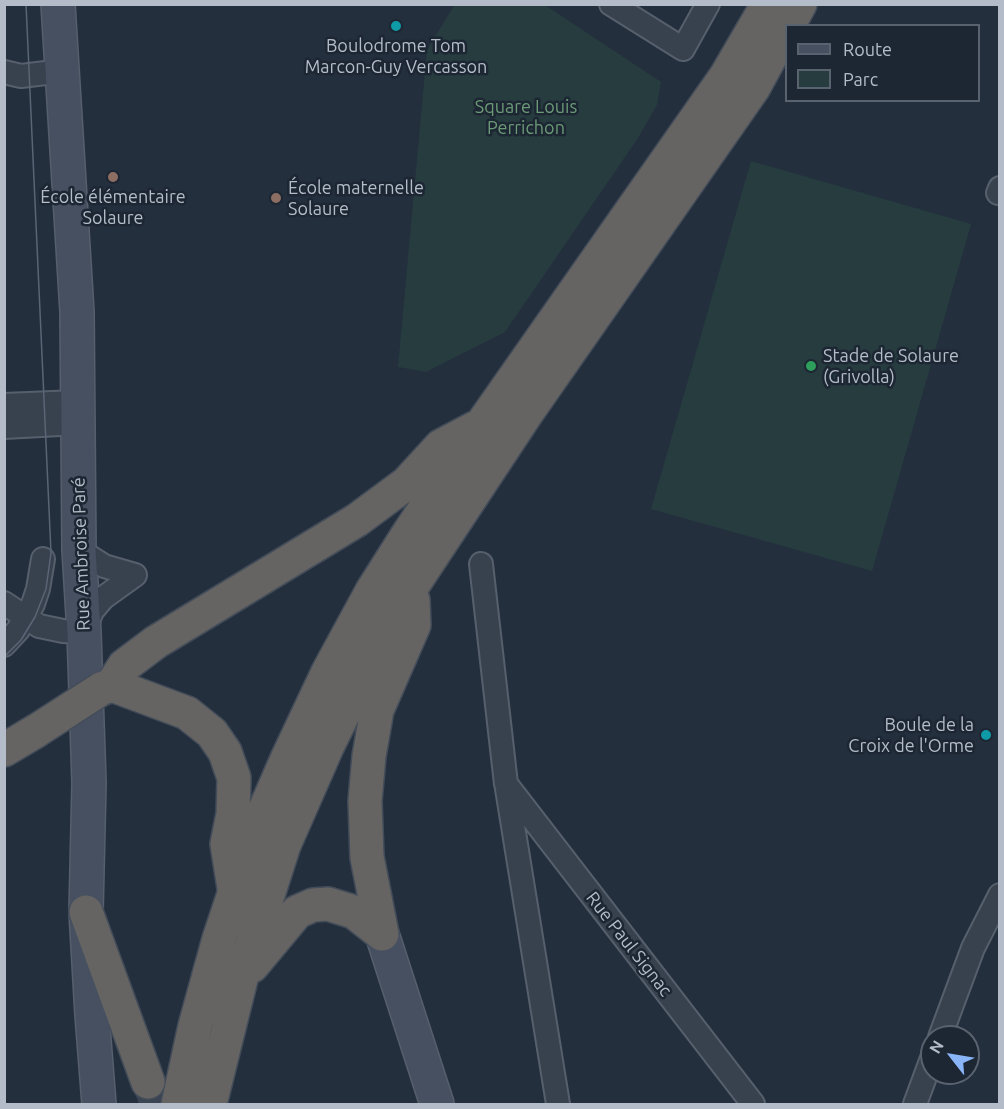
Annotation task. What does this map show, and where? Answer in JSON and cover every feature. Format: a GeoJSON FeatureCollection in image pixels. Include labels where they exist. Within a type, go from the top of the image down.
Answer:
{"type":"FeatureCollection","features":[{"type":"Feature","properties":{"kind":"highway"},"geometry":{"type":"LineString","coordinates":[[178,1104],[195,1026],[219,939],[256,830],[327,672],[385,571],[482,424],[726,76],[768,4]]}},
{"type":"Feature","properties":{"kind":"highway"},"geometry":{"type":"LineString","coordinates":[[789,24],[800,4]]}},
{"type":"Feature","properties":{"kind":"highway"},"geometry":{"type":"LineString","coordinates":[[210,1104],[241,979],[284,845],[322,758],[367,666],[413,585],[526,414],[754,87],[785,31]]}},
{"type":"Feature","properties":{"kind":"highway"},"geometry":{"type":"LineString","coordinates":[[4,750],[106,687],[123,666],[156,642],[357,520],[407,483],[441,446],[482,424]]}},
{"type":"Feature","properties":{"kind":"highway"},"geometry":{"type":"LineString","coordinates":[[382,934],[367,857],[365,801],[369,756],[377,710],[414,625],[413,585]]}},
{"type":"Feature","properties":{"kind":"highway"},"geometry":{"type":"LineString","coordinates":[[106,687],[187,713],[212,734],[225,752],[234,778],[233,814],[227,844],[234,894]]}},
{"type":"Feature","properties":{"kind":"highway"},"geometry":{"type":"LineString","coordinates":[[241,979],[297,912],[313,905],[328,904],[354,912],[382,934]]}},
{"type":"Feature","properties":{"kind":"highway"},"geometry":{"type":"LineString","coordinates":[[86,912],[148,1082]]}},
{"type":"Feature","properties":{"kind":"main road","name":"Rue Ambroise Paré"},"geometry":{"type":"LineString","coordinates":[[58,4],[77,312],[79,550],[89,783],[86,912],[99,1104]]}},
{"type":"Feature","properties":{"kind":"main road"},"geometry":{"type":"LineString","coordinates":[[382,934],[437,1104]]}},
{"type":"Feature","properties":{"kind":"street"},"geometry":{"type":"LineString","coordinates":[[611,4],[683,50],[708,4]]}},
{"type":"Feature","properties":{"kind":"street"},"geometry":{"type":"LineString","coordinates":[[4,72],[21,76],[62,70]]}},
{"type":"Feature","properties":{"kind":"street"},"geometry":{"type":"LineString","coordinates":[[4,405],[77,412]]}},
{"type":"Feature","properties":{"kind":"street"},"geometry":{"type":"LineString","coordinates":[[4,427],[77,412]]}},
{"type":"Feature","properties":{"kind":"street"},"geometry":{"type":"LineString","coordinates":[[4,603],[39,626],[53,630],[84,632],[92,610],[103,598],[135,575],[104,566],[79,550]]}},
{"type":"Feature","properties":{"kind":"street"},"geometry":{"type":"LineString","coordinates":[[4,645],[18,630],[26,616],[38,589],[43,559]]}},
{"type":"Feature","properties":{"kind":"street"},"geometry":{"type":"LineString","coordinates":[[481,564],[506,784],[558,1104]]}},
{"type":"Feature","properties":{"kind":"street","name":"Rue Paul Signac"},"geometry":{"type":"LineString","coordinates":[[506,784],[753,1104]]}},
{"type":"Feature","properties":{"kind":"street"},"geometry":{"type":"LineString","coordinates":[[944,1025],[973,948],[999,895]]}},
{"type":"Feature","properties":{"kind":"street"},"geometry":{"type":"LineString","coordinates":[[915,1104],[922,1085]]}},
{"type":"Feature","properties":{"kind":"green space","name":"Square Louis Perrichon"},"geometry":{"type":"Polygon","coordinates":[[[455,4],[545,5],[661,82],[657,105],[638,138],[505,332],[426,372],[398,367],[427,50],[455,4]]]}},
{"type":"Feature","properties":{"kind":"green space","name":"Stade de Solaure (Grivolla)"},"geometry":{"type":"Polygon","coordinates":[[[751,161],[971,224],[872,571],[651,509],[751,161]]]}},
{"type":"Feature","properties":{"kind":"tunnel"},"geometry":{"type":"LineString","coordinates":[[148,1082],[157,1104]]}},
{"type":"Feature","properties":{"kind":"tram line"},"geometry":{"type":"LineString","coordinates":[[4,657],[21,640],[35,617],[46,589],[51,553],[26,4]]}},
{"type":"Feature","properties":{"kind":"place","name":"Boulodrome Tom Marcon-Guy Vercasson"},"geometry":{"type":"Point","coordinates":[396,26]}},
{"type":"Feature","properties":{"kind":"place","name":"École élémentaire Solaure"},"geometry":{"type":"Point","coordinates":[113,177]}},
{"type":"Feature","properties":{"kind":"place","name":"École maternelle Solaure"},"geometry":{"type":"Point","coordinates":[276,198]}},
{"type":"Feature","properties":{"kind":"place","name":"Stade de Solaure (Grivolla)"},"geometry":{"type":"Point","coordinates":[811,366]}},
{"type":"Feature","properties":{"kind":"place","name":"Boule de la Croix de l'Orme"},"geometry":{"type":"Point","coordinates":[986,735]}}]}
